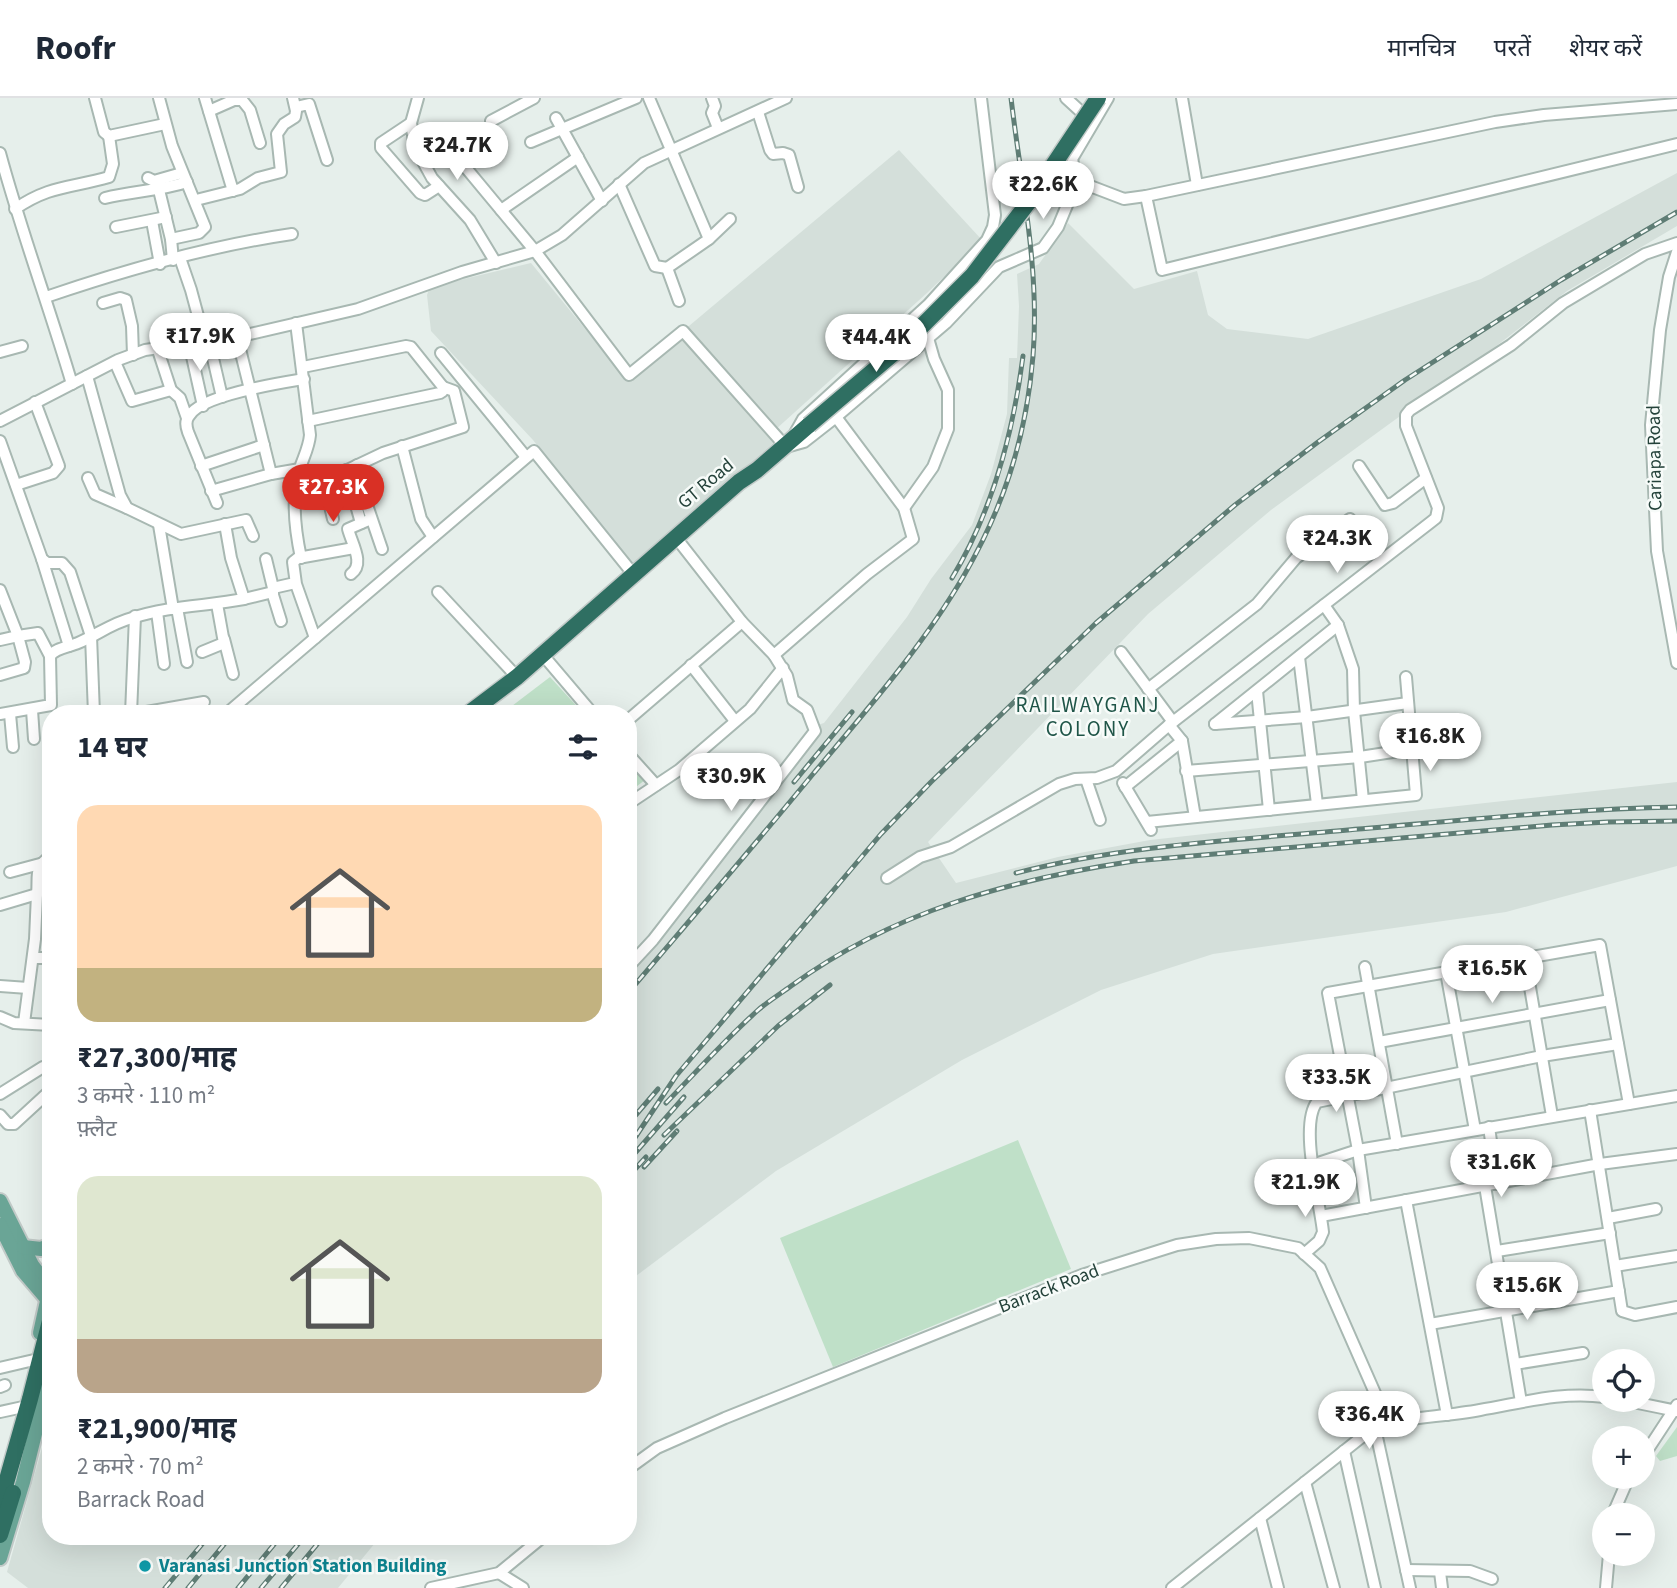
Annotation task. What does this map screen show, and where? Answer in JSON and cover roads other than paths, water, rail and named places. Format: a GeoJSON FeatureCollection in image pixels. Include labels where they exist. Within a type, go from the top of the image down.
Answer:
{"type":"FeatureCollection","features":[{"type":"Feature","properties":{"kind":"highway"},"geometry":{"type":"LineString","coordinates":[[757,470],[900,348],[972,276],[1020,213],[1098,98]]}},
{"type":"Feature","properties":{"kind":"highway","name":"GT Road"},"geometry":{"type":"LineString","coordinates":[[482,705],[548,661],[746,486],[757,470]]}},
{"type":"Feature","properties":{"kind":"highway","name":"GT Road"},"geometry":{"type":"LineString","coordinates":[[494,705],[634,575],[739,482],[757,470]]}},
{"type":"Feature","properties":{"kind":"highway"},"geometry":{"type":"LineString","coordinates":[[0,1504],[42,1352]]}},
{"type":"Feature","properties":{"kind":"highway"},"geometry":{"type":"LineString","coordinates":[[0,1535],[42,1388]]}},
{"type":"Feature","properties":{"kind":"main road"},"geometry":{"type":"LineString","coordinates":[[0,1201],[42,1280]]}},
{"type":"Feature","properties":{"kind":"main road"},"geometry":{"type":"LineString","coordinates":[[0,1225],[23,1271],[42,1285]]}},
{"type":"Feature","properties":{"kind":"main road"},"geometry":{"type":"LineString","coordinates":[[23,1247],[42,1249]]}},
{"type":"Feature","properties":{"kind":"main road"},"geometry":{"type":"LineString","coordinates":[[0,1480],[23,1407],[42,1323]]}},
{"type":"Feature","properties":{"kind":"main road"},"geometry":{"type":"LineString","coordinates":[[0,1558],[42,1405]]}},
{"type":"Feature","properties":{"kind":"street"},"geometry":{"type":"LineString","coordinates":[[15,209],[32,197],[50,190],[109,177],[113,164],[109,136],[104,132],[95,98]]}},
{"type":"Feature","properties":{"kind":"street"},"geometry":{"type":"LineString","coordinates":[[159,98],[165,124],[204,222],[204,229],[199,233],[172,239]]}},
{"type":"Feature","properties":{"kind":"street"},"geometry":{"type":"LineString","coordinates":[[205,98],[233,191]]}},
{"type":"Feature","properties":{"kind":"street"},"geometry":{"type":"LineString","coordinates":[[418,98],[411,123],[415,147],[432,178],[470,220],[496,263]]}},
{"type":"Feature","properties":{"kind":"street"},"geometry":{"type":"LineString","coordinates":[[491,121],[534,98]]}},
{"type":"Feature","properties":{"kind":"street"},"geometry":{"type":"LineString","coordinates":[[531,142],[559,123],[636,98]]}},
{"type":"Feature","properties":{"kind":"street"},"geometry":{"type":"LineString","coordinates":[[649,98],[709,239]]}},
{"type":"Feature","properties":{"kind":"street"},"geometry":{"type":"LineString","coordinates":[[712,98],[715,106],[712,113],[718,128]]}},
{"type":"Feature","properties":{"kind":"street"},"geometry":{"type":"LineString","coordinates":[[0,421],[115,362],[157,347],[237,337],[358,309],[462,272],[535,251],[562,235],[644,163],[786,98]]}},
{"type":"Feature","properties":{"kind":"street"},"geometry":{"type":"LineString","coordinates":[[788,444],[803,419],[940,293],[987,240],[995,215],[981,98]]}},
{"type":"Feature","properties":{"kind":"street"},"geometry":{"type":"LineString","coordinates":[[1066,98],[1094,123]]}},
{"type":"Feature","properties":{"kind":"street"},"geometry":{"type":"LineString","coordinates":[[788,444],[804,442],[836,417],[928,338],[999,267],[1043,248],[1058,227],[1077,181],[1072,159],[1108,98]]}},
{"type":"Feature","properties":{"kind":"street"},"geometry":{"type":"LineString","coordinates":[[1182,98],[1197,185]]}},
{"type":"Feature","properties":{"kind":"street"},"geometry":{"type":"LineString","coordinates":[[209,111],[234,100],[242,100],[250,110],[260,143]]}},
{"type":"Feature","properties":{"kind":"street"},"geometry":{"type":"LineString","coordinates":[[196,200],[233,191],[258,178],[283,170],[277,134],[284,124],[295,117],[294,103],[309,104],[327,160]]}},
{"type":"Feature","properties":{"kind":"street"},"geometry":{"type":"LineString","coordinates":[[1077,181],[1124,199],[1495,122],[1544,115],[1677,104]]}},
{"type":"Feature","properties":{"kind":"street"},"geometry":{"type":"LineString","coordinates":[[758,112],[770,150],[773,154],[789,155],[798,187]]}},
{"type":"Feature","properties":{"kind":"street"},"geometry":{"type":"LineString","coordinates":[[411,123],[384,141],[381,148],[422,195],[430,194],[439,186]]}},
{"type":"Feature","properties":{"kind":"street"},"geometry":{"type":"LineString","coordinates":[[559,123],[602,201]]}},
{"type":"Feature","properties":{"kind":"street"},"geometry":{"type":"LineString","coordinates":[[109,136],[165,124]]}},
{"type":"Feature","properties":{"kind":"street"},"geometry":{"type":"LineString","coordinates":[[489,136],[453,141],[447,145],[535,251],[629,375],[683,331],[788,444]]}},
{"type":"Feature","properties":{"kind":"street"},"geometry":{"type":"LineString","coordinates":[[1146,196],[1161,270],[1677,144]]}},
{"type":"Feature","properties":{"kind":"street"},"geometry":{"type":"LineString","coordinates":[[0,153],[24,241],[46,298],[72,384]]}},
{"type":"Feature","properties":{"kind":"street"},"geometry":{"type":"LineString","coordinates":[[501,210],[578,157]]}},
{"type":"Feature","properties":{"kind":"street"},"geometry":{"type":"LineString","coordinates":[[148,177],[154,181],[185,178]]}},
{"type":"Feature","properties":{"kind":"street"},"geometry":{"type":"LineString","coordinates":[[104,198],[159,191],[185,178]]}},
{"type":"Feature","properties":{"kind":"street"},"geometry":{"type":"LineString","coordinates":[[619,184],[655,265],[667,268],[709,239],[730,219]]}},
{"type":"Feature","properties":{"kind":"street"},"geometry":{"type":"LineString","coordinates":[[159,191],[177,259],[207,341],[222,397]]}},
{"type":"Feature","properties":{"kind":"street"},"geometry":{"type":"LineString","coordinates":[[116,227],[166,217]]}},
{"type":"Feature","properties":{"kind":"street"},"geometry":{"type":"LineString","coordinates":[[152,221],[160,264]]}},
{"type":"Feature","properties":{"kind":"street"},"geometry":{"type":"LineString","coordinates":[[46,298],[177,259],[292,234]]}},
{"type":"Feature","properties":{"kind":"street"},"geometry":{"type":"LineString","coordinates":[[887,878],[920,857],[951,848],[1059,784],[1070,779],[1097,778],[1116,771],[1171,724],[1436,518],[1438,508],[1406,426],[1405,421],[1410,410],[1511,345],[1563,303],[1645,254],[1677,243]]}},
{"type":"Feature","properties":{"kind":"street","name":"Cariapa Road"},"geometry":{"type":"LineString","coordinates":[[1677,252],[1669,277],[1660,330],[1651,425],[1657,551],[1677,663]]}},
{"type":"Feature","properties":{"kind":"street"},"geometry":{"type":"LineString","coordinates":[[968,263],[986,281]]}},
{"type":"Feature","properties":{"kind":"street"},"geometry":{"type":"LineString","coordinates":[[667,268],[679,301]]}},
{"type":"Feature","properties":{"kind":"street"},"geometry":{"type":"LineString","coordinates":[[103,303],[120,298],[126,300],[133,333],[133,355]]}},
{"type":"Feature","properties":{"kind":"street"},"geometry":{"type":"LineString","coordinates":[[296,323],[303,367],[309,447],[300,469],[297,488],[296,528],[301,558]]}},
{"type":"Feature","properties":{"kind":"street"},"geometry":{"type":"LineString","coordinates":[[237,337],[271,474]]}},
{"type":"Feature","properties":{"kind":"street"},"geometry":{"type":"LineString","coordinates":[[904,508],[933,467],[948,429],[948,390],[928,338]]}},
{"type":"Feature","properties":{"kind":"street"},"geometry":{"type":"LineString","coordinates":[[189,343],[203,406]]}},
{"type":"Feature","properties":{"kind":"street"},"geometry":{"type":"LineString","coordinates":[[1,349],[22,346]]}},
{"type":"Feature","properties":{"kind":"street"},"geometry":{"type":"LineString","coordinates":[[157,347],[171,390],[180,398],[187,418],[188,432],[216,503]]}},
{"type":"Feature","properties":{"kind":"street"},"geometry":{"type":"LineString","coordinates":[[297,488],[324,481],[402,446],[463,427],[454,390],[443,387],[411,347],[303,367]]}},
{"type":"Feature","properties":{"kind":"street"},"geometry":{"type":"LineString","coordinates":[[441,353],[526,457]]}},
{"type":"Feature","properties":{"kind":"street"},"geometry":{"type":"LineString","coordinates":[[115,362],[132,401],[171,390]]}},
{"type":"Feature","properties":{"kind":"street"},"geometry":{"type":"LineString","coordinates":[[87,376],[120,495],[127,508]]}},
{"type":"Feature","properties":{"kind":"street"},"geometry":{"type":"LineString","coordinates":[[187,418],[193,411],[222,397],[304,379]]}},
{"type":"Feature","properties":{"kind":"street"},"geometry":{"type":"LineString","coordinates":[[308,421],[440,393],[443,387]]}},
{"type":"Feature","properties":{"kind":"street"},"geometry":{"type":"LineString","coordinates":[[16,485],[58,469],[58,461],[35,402]]}},
{"type":"Feature","properties":{"kind":"street"},"geometry":{"type":"LineString","coordinates":[[774,654],[867,573],[913,539],[904,508],[836,417]]}},
{"type":"Feature","properties":{"kind":"street"},"geometry":{"type":"LineString","coordinates":[[0,441],[42,559],[69,646]]}},
{"type":"Feature","properties":{"kind":"street"},"geometry":{"type":"LineString","coordinates":[[201,466],[264,445]]}},
{"type":"Feature","properties":{"kind":"street"},"geometry":{"type":"LineString","coordinates":[[402,446],[421,519],[433,537]]}},
{"type":"Feature","properties":{"kind":"street"},"geometry":{"type":"LineString","coordinates":[[237,705],[534,451],[634,575]]}},
{"type":"Feature","properties":{"kind":"street"},"geometry":{"type":"LineString","coordinates":[[357,464],[366,521]]}},
{"type":"Feature","properties":{"kind":"street"},"geometry":{"type":"LineString","coordinates":[[1359,466],[1385,505],[1393,503],[1426,478]]}},
{"type":"Feature","properties":{"kind":"street"},"geometry":{"type":"LineString","coordinates":[[211,491],[271,474],[300,469]]}},
{"type":"Feature","properties":{"kind":"street"},"geometry":{"type":"LineString","coordinates":[[346,470],[366,521],[382,549]]}},
{"type":"Feature","properties":{"kind":"street"},"geometry":{"type":"LineString","coordinates":[[88,478],[95,494],[181,534],[246,520],[253,536]]}},
{"type":"Feature","properties":{"kind":"street"},"geometry":{"type":"LineString","coordinates":[[324,481],[333,519]]}},
{"type":"Feature","properties":{"kind":"street"},"geometry":{"type":"LineString","coordinates":[[1148,689],[1257,604],[1297,558],[1350,519]]}},
{"type":"Feature","properties":{"kind":"street"},"geometry":{"type":"LineString","coordinates":[[351,574],[357,570],[359,564],[348,529],[366,521]]}},
{"type":"Feature","properties":{"kind":"street"},"geometry":{"type":"LineString","coordinates":[[225,524],[231,558],[244,599]]}},
{"type":"Feature","properties":{"kind":"street"},"geometry":{"type":"LineString","coordinates":[[159,525],[187,662]]}},
{"type":"Feature","properties":{"kind":"street"},"geometry":{"type":"LineString","coordinates":[[637,957],[815,731],[807,710],[793,700],[783,668],[774,654],[742,622],[681,544]]}},
{"type":"Feature","properties":{"kind":"street"},"geometry":{"type":"LineString","coordinates":[[316,638],[295,583],[293,562],[301,558],[354,548]]}},
{"type":"Feature","properties":{"kind":"street"},"geometry":{"type":"LineString","coordinates":[[42,559],[47,563],[67,566],[91,636],[94,705]]}},
{"type":"Feature","properties":{"kind":"street"},"geometry":{"type":"LineString","coordinates":[[266,559],[281,621]]}},
{"type":"Feature","properties":{"kind":"street"},"geometry":{"type":"LineString","coordinates":[[50,656],[55,651],[112,624],[135,617],[175,608],[244,599],[295,583]]}},
{"type":"Feature","properties":{"kind":"street"},"geometry":{"type":"LineString","coordinates":[[0,590],[18,636],[24,662],[24,668],[0,675]]}},
{"type":"Feature","properties":{"kind":"street"},"geometry":{"type":"LineString","coordinates":[[438,593],[520,680]]}},
{"type":"Feature","properties":{"kind":"street"},"geometry":{"type":"LineString","coordinates":[[217,604],[233,674]]}},
{"type":"Feature","properties":{"kind":"street"},"geometry":{"type":"LineString","coordinates":[[1324,605],[1338,625],[1353,669],[1354,711],[1363,800]]}},
{"type":"Feature","properties":{"kind":"street"},"geometry":{"type":"LineString","coordinates":[[157,612],[164,664]]}},
{"type":"Feature","properties":{"kind":"street"},"geometry":{"type":"LineString","coordinates":[[133,705],[135,617]]}},
{"type":"Feature","properties":{"kind":"street"},"geometry":{"type":"LineString","coordinates":[[637,712],[742,622]]}},
{"type":"Feature","properties":{"kind":"street"},"geometry":{"type":"LineString","coordinates":[[1338,625],[1214,724],[1261,722],[1408,703]]}},
{"type":"Feature","properties":{"kind":"street"},"geometry":{"type":"LineString","coordinates":[[0,639],[38,633],[50,656],[51,705]]}},
{"type":"Feature","properties":{"kind":"street"},"geometry":{"type":"LineString","coordinates":[[202,652],[222,645],[224,638]]}},
{"type":"Feature","properties":{"kind":"street"},"geometry":{"type":"LineString","coordinates":[[1121,652],[1182,741],[1195,817]]}},
{"type":"Feature","properties":{"kind":"street"},"geometry":{"type":"LineString","coordinates":[[1299,657],[1318,804]]}},
{"type":"Feature","properties":{"kind":"street"},"geometry":{"type":"LineString","coordinates":[[548,661],[585,705]]}},
{"type":"Feature","properties":{"kind":"street"},"geometry":{"type":"LineString","coordinates":[[691,666],[735,721]]}},
{"type":"Feature","properties":{"kind":"street"},"geometry":{"type":"LineString","coordinates":[[637,798],[680,769],[750,709],[783,668]]}},
{"type":"Feature","properties":{"kind":"street"},"geometry":{"type":"LineString","coordinates":[[1116,771],[1149,826],[1195,817],[1416,795],[1406,677]]}},
{"type":"Feature","properties":{"kind":"street"},"geometry":{"type":"LineString","coordinates":[[1257,691],[1269,810]]}},
{"type":"Feature","properties":{"kind":"street"},"geometry":{"type":"LineString","coordinates":[[193,705],[204,702]]}},
{"type":"Feature","properties":{"kind":"street"},"geometry":{"type":"LineString","coordinates":[[13,747],[5,714],[42,707]]}},
{"type":"Feature","properties":{"kind":"street"},"geometry":{"type":"LineString","coordinates":[[32,710],[34,739]]}},
{"type":"Feature","properties":{"kind":"street"},"geometry":{"type":"LineString","coordinates":[[1125,786],[1182,741]]}},
{"type":"Feature","properties":{"kind":"street"},"geometry":{"type":"LineString","coordinates":[[1186,771],[1360,757],[1412,749]]}},
{"type":"Feature","properties":{"kind":"street"},"geometry":{"type":"LineString","coordinates":[[637,764],[656,785]]}},
{"type":"Feature","properties":{"kind":"street"},"geometry":{"type":"LineString","coordinates":[[1086,779],[1100,820]]}},
{"type":"Feature","properties":{"kind":"street"},"geometry":{"type":"LineString","coordinates":[[10,872],[40,864],[33,958],[24,1024]]}},
{"type":"Feature","properties":{"kind":"street"},"geometry":{"type":"LineString","coordinates":[[0,905],[37,894]]}},
{"type":"Feature","properties":{"kind":"street"},"geometry":{"type":"LineString","coordinates":[[1366,1208],[1358,1150],[1328,993],[1600,945],[1629,1104]]}},
{"type":"Feature","properties":{"kind":"street"},"geometry":{"type":"LineString","coordinates":[[33,958],[42,958]]}},
{"type":"Feature","properties":{"kind":"street"},"geometry":{"type":"LineString","coordinates":[[1525,958],[1552,1116]]}},
{"type":"Feature","properties":{"kind":"street"},"geometry":{"type":"LineString","coordinates":[[1364,967],[1370,986],[1397,1144]]}},
{"type":"Feature","properties":{"kind":"street"},"geometry":{"type":"LineString","coordinates":[[1446,972],[1475,1130]]}},
{"type":"Feature","properties":{"kind":"street"},"geometry":{"type":"LineString","coordinates":[[0,986],[29,988]]}},
{"type":"Feature","properties":{"kind":"street"},"geometry":{"type":"LineString","coordinates":[[1379,1042],[1610,1000]]}},
{"type":"Feature","properties":{"kind":"street"},"geometry":{"type":"LineString","coordinates":[[0,1017],[6,1021],[42,1025]]}},
{"type":"Feature","properties":{"kind":"street"},"geometry":{"type":"LineString","coordinates":[[1392,1422],[1382,1409],[1320,1268],[1304,1254],[1320,1241],[1323,1232],[1312,1165],[1312,1108],[1317,1102],[1387,1086],[1618,1044]]}},
{"type":"Feature","properties":{"kind":"street"},"geometry":{"type":"LineString","coordinates":[[0,1094],[42,1068]]}},
{"type":"Feature","properties":{"kind":"street"},"geometry":{"type":"LineString","coordinates":[[1312,1165],[1358,1150],[1677,1096]]}},
{"type":"Feature","properties":{"kind":"street"},"geometry":{"type":"LineString","coordinates":[[0,1115],[8,1124],[14,1124],[42,1098]]}},
{"type":"Feature","properties":{"kind":"street"},"geometry":{"type":"LineString","coordinates":[[1590,1110],[1622,1311],[1635,1315],[1677,1307]]}},
{"type":"Feature","properties":{"kind":"street"},"geometry":{"type":"LineString","coordinates":[[1489,1127],[1497,1184]]}},
{"type":"Feature","properties":{"kind":"street"},"geometry":{"type":"LineString","coordinates":[[1321,1216],[1600,1164],[1677,1154]]}},
{"type":"Feature","properties":{"kind":"street"},"geometry":{"type":"LineString","coordinates":[[1485,1186],[1521,1402]]}},
{"type":"Feature","properties":{"kind":"street"},"geometry":{"type":"LineString","coordinates":[[1406,1200],[1447,1415]]}},
{"type":"Feature","properties":{"kind":"street"},"geometry":{"type":"LineString","coordinates":[[1608,1218],[1656,1209]]}},
{"type":"Feature","properties":{"kind":"street"},"geometry":{"type":"LineString","coordinates":[[1497,1251],[1610,1233]]}},
{"type":"Feature","properties":{"kind":"street","name":"Barrack Road"},"geometry":{"type":"LineString","coordinates":[[637,1462],[657,1448],[726,1418],[1082,1275],[1177,1245],[1249,1238],[1298,1248],[1304,1254]]}},
{"type":"Feature","properties":{"kind":"street"},"geometry":{"type":"LineString","coordinates":[[1615,1266],[1677,1256]]}},
{"type":"Feature","properties":{"kind":"street"},"geometry":{"type":"LineString","coordinates":[[1430,1324],[1619,1291]]}},
{"type":"Feature","properties":{"kind":"street"},"geometry":{"type":"LineString","coordinates":[[1515,1364],[1583,1353]]}},
{"type":"Feature","properties":{"kind":"street"},"geometry":{"type":"LineString","coordinates":[[0,1368],[34,1360]]}},
{"type":"Feature","properties":{"kind":"street"},"geometry":{"type":"LineString","coordinates":[[1172,1588],[1375,1428],[1392,1422],[1447,1415],[1547,1396],[1592,1395]]}},
{"type":"Feature","properties":{"kind":"street"},"geometry":{"type":"LineString","coordinates":[[1655,1405],[1676,1409],[1655,1440]]}},
{"type":"Feature","properties":{"kind":"street"},"geometry":{"type":"LineString","coordinates":[[0,1412],[23,1407]]}},
{"type":"Feature","properties":{"kind":"street"},"geometry":{"type":"LineString","coordinates":[[1375,1428],[1410,1588]]}},
{"type":"Feature","properties":{"kind":"street"},"geometry":{"type":"LineString","coordinates":[[1344,1451],[1375,1588]]}},
{"type":"Feature","properties":{"kind":"street"},"geometry":{"type":"LineString","coordinates":[[1305,1482],[1334,1588]]}},
{"type":"Feature","properties":{"kind":"street"},"geometry":{"type":"LineString","coordinates":[[1260,1518],[1278,1588]]}},
{"type":"Feature","properties":{"kind":"street"},"geometry":{"type":"LineString","coordinates":[[431,1588],[499,1573],[533,1545]]}},
{"type":"Feature","properties":{"kind":"street"},"geometry":{"type":"LineString","coordinates":[[1606,1588],[1608,1566]]}},
{"type":"Feature","properties":{"kind":"street"},"geometry":{"type":"LineString","coordinates":[[1406,1570],[1470,1571],[1489,1581]]}},
{"type":"Feature","properties":{"kind":"street"},"geometry":{"type":"LineString","coordinates":[[1440,1572],[1442,1588]]}},
{"type":"Feature","properties":{"kind":"street"},"geometry":{"type":"LineString","coordinates":[[499,1573],[523,1588]]}},
{"type":"Feature","properties":{"kind":"railway"},"geometry":{"type":"LineString","coordinates":[[637,982],[892,679],[959,584],[986,533],[1008,480],[1024,421],[1033,356],[1032,259],[1011,98]]}},
{"type":"Feature","properties":{"kind":"railway"},"geometry":{"type":"LineString","coordinates":[[637,1134],[676,1076],[881,834],[1096,623],[1235,505],[1405,380],[1561,280],[1677,212]]}},
{"type":"Feature","properties":{"kind":"railway"},"geometry":{"type":"LineString","coordinates":[[952,578],[979,526],[999,471],[1007,443],[1023,356]]}},
{"type":"Feature","properties":{"kind":"railway"},"geometry":{"type":"LineString","coordinates":[[794,782],[852,712]]}},
{"type":"Feature","properties":{"kind":"railway"},"geometry":{"type":"LineString","coordinates":[[1016,873],[1098,856],[1181,845],[1512,816],[1677,807]]}},
{"type":"Feature","properties":{"kind":"railway"},"geometry":{"type":"LineString","coordinates":[[666,1103],[757,1011],[830,960],[912,918],[998,889],[1134,861],[1552,825],[1677,821]]}},
{"type":"Feature","properties":{"kind":"railway"},"geometry":{"type":"LineString","coordinates":[[664,1135],[778,1026],[830,985]]}},
{"type":"Feature","properties":{"kind":"railway"},"geometry":{"type":"LineString","coordinates":[[637,1114],[658,1089]]}},
{"type":"Feature","properties":{"kind":"railway"},"geometry":{"type":"LineString","coordinates":[[637,1151],[684,1097]]}},
{"type":"Feature","properties":{"kind":"railway"},"geometry":{"type":"LineString","coordinates":[[644,1167],[677,1131]]}},
{"type":"Feature","properties":{"kind":"railway"},"geometry":{"type":"LineString","coordinates":[[637,1167],[646,1157]]}},
{"type":"Feature","properties":{"kind":"railway"},"geometry":{"type":"LineString","coordinates":[[165,1588],[201,1545]]}},
{"type":"Feature","properties":{"kind":"railway"},"geometry":{"type":"LineString","coordinates":[[188,1588],[224,1545]]}},
{"type":"Feature","properties":{"kind":"railway"},"geometry":{"type":"LineString","coordinates":[[238,1588],[274,1545]]}},
{"type":"Feature","properties":{"kind":"railway"},"geometry":{"type":"LineString","coordinates":[[261,1588],[297,1545]]}},
{"type":"Feature","properties":{"kind":"railway"},"geometry":{"type":"LineString","coordinates":[[281,1588],[317,1545]]}},
{"type":"Feature","properties":{"kind":"place","name":"Varanasi Junction Station Building"},"geometry":{"type":"Point","coordinates":[145,1566]}},
{"type":"Feature","properties":{"kind":"district","name":"RAILWAYGANJ COLONY"},"geometry":{"type":"Point","coordinates":[1088,717]}}]}
